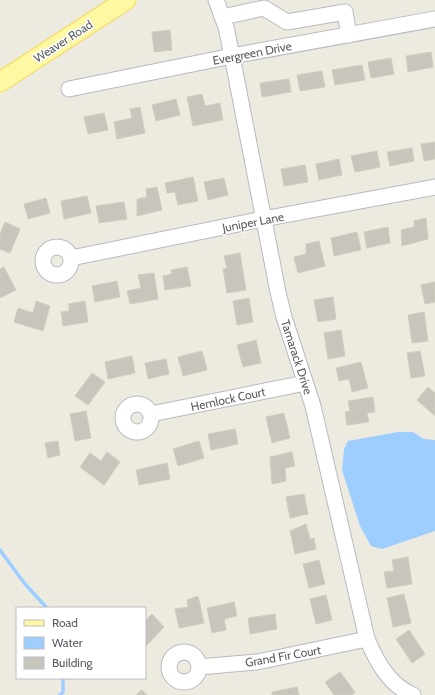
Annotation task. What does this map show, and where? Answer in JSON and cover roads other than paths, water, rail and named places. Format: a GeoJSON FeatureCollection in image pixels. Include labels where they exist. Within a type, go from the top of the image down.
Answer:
{"type":"FeatureCollection","features":[{"type":"Feature","properties":{"kind":"main road","name":"Weaver Road"},"geometry":{"type":"LineString","coordinates":[[0,82],[126,0]]}},
{"type":"Feature","properties":{"kind":"street","name":"Tamarack Drive"},"geometry":{"type":"LineString","coordinates":[[216,0],[232,56],[263,220],[284,317],[313,406],[367,639],[374,657],[383,672],[396,684],[413,695]]}},
{"type":"Feature","properties":{"kind":"street"},"geometry":{"type":"LineString","coordinates":[[222,17],[264,8],[287,22],[346,12],[349,35]]}},
{"type":"Feature","properties":{"kind":"street","name":"Evergreen Drive"},"geometry":{"type":"LineString","coordinates":[[69,89],[232,56],[435,19]]}},
{"type":"Feature","properties":{"kind":"street","name":"Juniper Lane"},"geometry":{"type":"LineString","coordinates":[[71,258],[435,187]]}},
{"type":"Feature","properties":{"kind":"street","name":"Hemlock Court"},"geometry":{"type":"LineString","coordinates":[[151,414],[305,383]]}},
{"type":"Feature","properties":{"kind":"street","name":"Grand Fir Court"},"geometry":{"type":"LineString","coordinates":[[199,667],[257,662],[367,639]]}},
{"type":"Feature","properties":{"kind":"water"},"geometry":{"type":"Polygon","coordinates":[[[398,432],[413,432],[424,439],[435,440],[435,531],[382,549],[371,546],[360,526],[342,470],[344,449],[348,441],[398,432]]]}},
{"type":"Feature","properties":{"kind":"waterway"},"geometry":{"type":"LineString","coordinates":[[0,550],[25,584],[46,607]]}},
{"type":"Feature","properties":{"kind":"waterway"},"geometry":{"type":"LineString","coordinates":[[60,695],[63,692],[63,679]]}}]}
